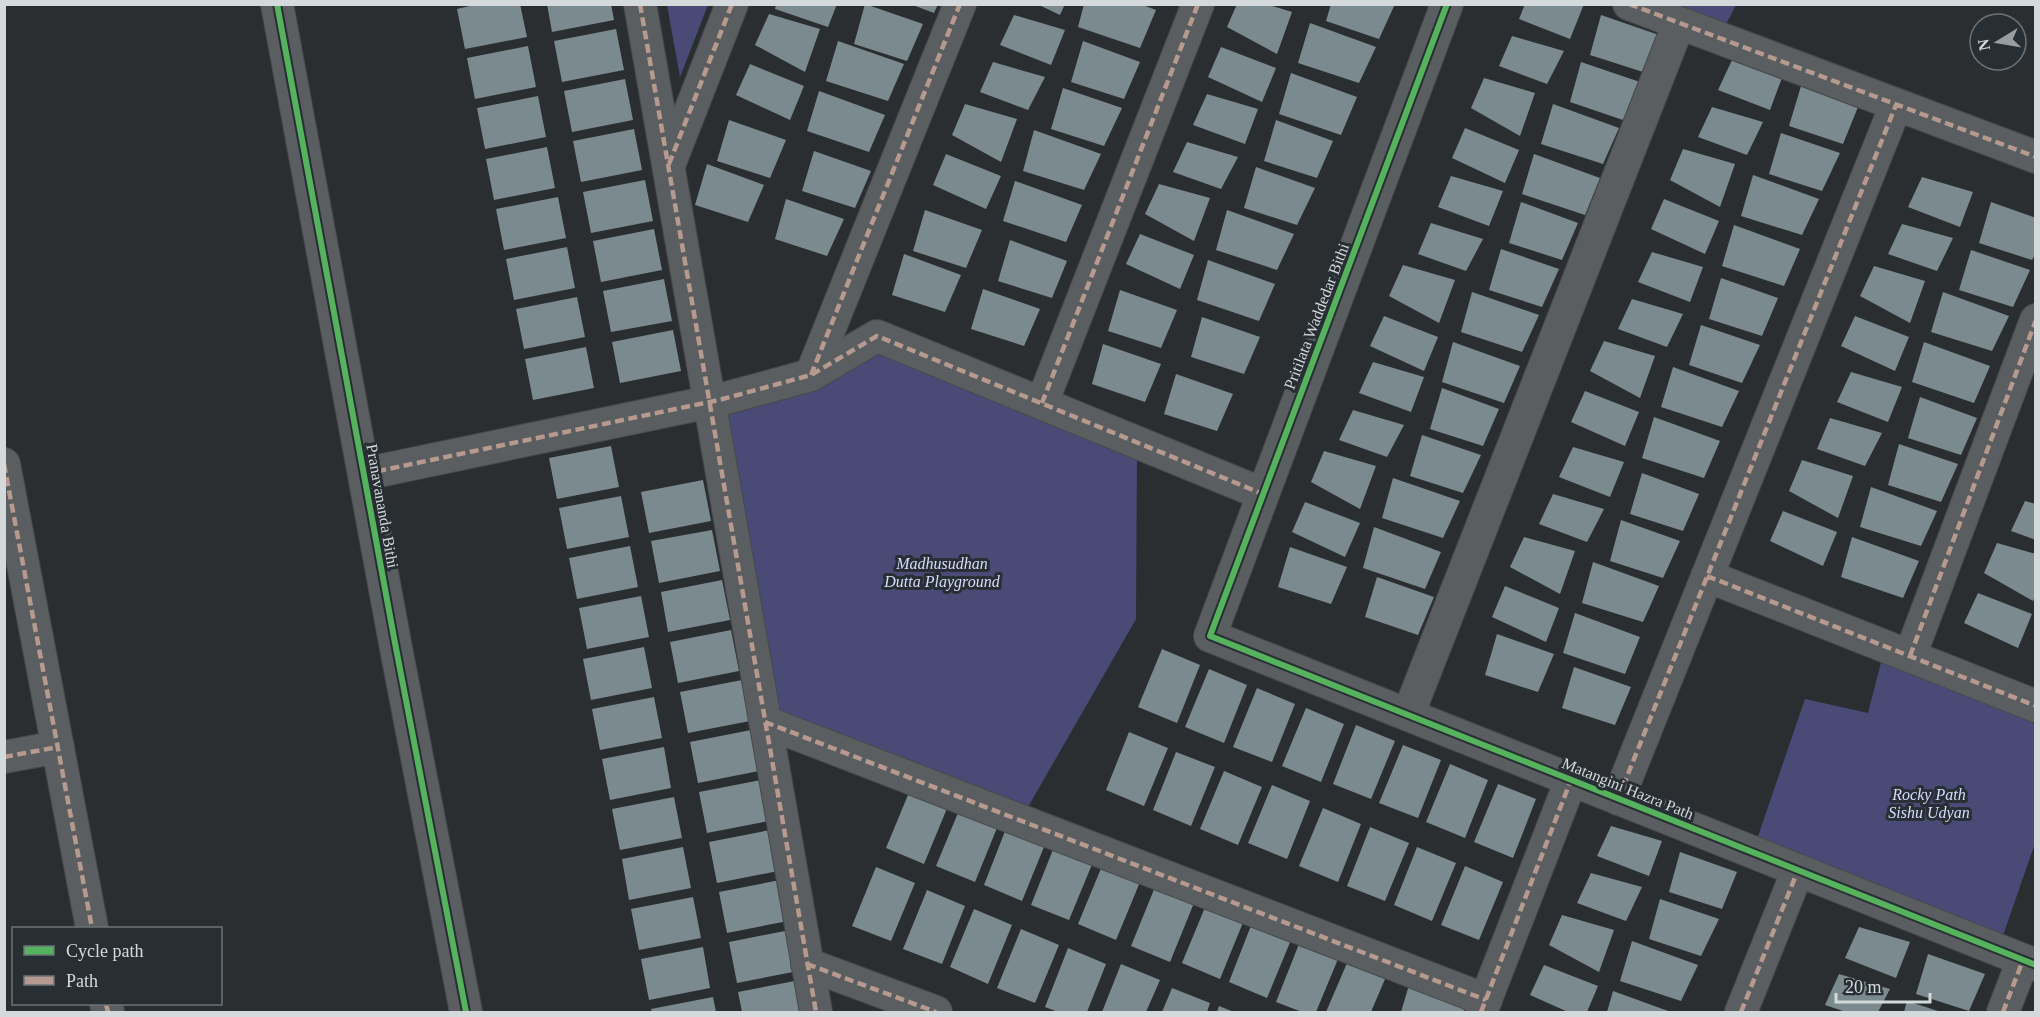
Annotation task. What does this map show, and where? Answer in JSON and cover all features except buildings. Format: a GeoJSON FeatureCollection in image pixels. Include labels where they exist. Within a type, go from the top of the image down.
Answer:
{"type":"FeatureCollection","features":[{"type":"Feature","properties":{"kind":"street","name":"Pranavananda Bithi"},"geometry":{"type":"LineString","coordinates":[[277,4],[466,1012]]}},
{"type":"Feature","properties":{"kind":"street"},"geometry":{"type":"LineString","coordinates":[[640,4],[816,1012]]}},
{"type":"Feature","properties":{"kind":"street"},"geometry":{"type":"LineString","coordinates":[[669,165],[732,4]]}},
{"type":"Feature","properties":{"kind":"street"},"geometry":{"type":"LineString","coordinates":[[811,375],[960,4]]}},
{"type":"Feature","properties":{"kind":"street"},"geometry":{"type":"LineString","coordinates":[[1042,403],[1198,4]]}},
{"type":"Feature","properties":{"kind":"street","name":"Pritilata Waddedar Bithi"},"geometry":{"type":"LineString","coordinates":[[1210,636],[1447,4]]}},
{"type":"Feature","properties":{"kind":"street"},"geometry":{"type":"LineString","coordinates":[[1629,4],[2036,157]]}},
{"type":"Feature","properties":{"kind":"street"},"geometry":{"type":"LineString","coordinates":[[1408,715],[1679,23]]}},
{"type":"Feature","properties":{"kind":"street"},"geometry":{"type":"LineString","coordinates":[[1618,798],[1896,105]]}},
{"type":"Feature","properties":{"kind":"street"},"geometry":{"type":"LineString","coordinates":[[1910,656],[2036,320]]}},
{"type":"Feature","properties":{"kind":"street"},"geometry":{"type":"LineString","coordinates":[[364,474],[710,402],[811,375],[877,336],[1263,494]]}},
{"type":"Feature","properties":{"kind":"street"},"geometry":{"type":"LineString","coordinates":[[4,464],[92,927]]}},
{"type":"Feature","properties":{"kind":"street"},"geometry":{"type":"LineString","coordinates":[[1707,576],[2036,706]]}},
{"type":"Feature","properties":{"kind":"street","name":"Matangini Hazra Path"},"geometry":{"type":"LineString","coordinates":[[1210,636],[2029,962]]}},
{"type":"Feature","properties":{"kind":"street"},"geometry":{"type":"LineString","coordinates":[[765,722],[1484,1006],[1572,780]]}},
{"type":"Feature","properties":{"kind":"street"},"geometry":{"type":"LineString","coordinates":[[4,757],[58,747]]}},
{"type":"Feature","properties":{"kind":"street"},"geometry":{"type":"LineString","coordinates":[[1741,1012],[1798,870]]}},
{"type":"Feature","properties":{"kind":"street"},"geometry":{"type":"LineString","coordinates":[[2003,1012],[2029,962]]}},
{"type":"Feature","properties":{"kind":"street"},"geometry":{"type":"LineString","coordinates":[[807,964],[936,1012]]}},
{"type":"Feature","properties":{"kind":"green space"},"geometry":{"type":"Polygon","coordinates":[[[667,5],[708,5],[680,77],[667,5]]]}},
{"type":"Feature","properties":{"kind":"green space"},"geometry":{"type":"Polygon","coordinates":[[[1633,5],[1736,5],[1719,38],[1633,5]]]}},
{"type":"Feature","properties":{"kind":"green space","name":"Madhusudhan Dutta Playground"},"geometry":{"type":"Polygon","coordinates":[[[889,341],[1137,451],[1136,619],[1024,814],[775,718],[719,400],[889,341]]]}},
{"type":"Feature","properties":{"kind":"green space","name":"Rocky Path Sishu Udyan"},"geometry":{"type":"Polygon","coordinates":[[[1885,647],[2035,706],[2035,843],[1998,950],[1755,845],[1805,699],[1868,713],[1885,647]]]}},
{"type":"Feature","properties":{"kind":"marked path"},"geometry":{"type":"LineString","coordinates":[[640,4],[816,1012]]}},
{"type":"Feature","properties":{"kind":"marked path"},"geometry":{"type":"LineString","coordinates":[[669,164],[732,4]]}},
{"type":"Feature","properties":{"kind":"marked path"},"geometry":{"type":"LineString","coordinates":[[811,375],[960,4]]}},
{"type":"Feature","properties":{"kind":"marked path"},"geometry":{"type":"LineString","coordinates":[[1042,403],[1198,4]]}},
{"type":"Feature","properties":{"kind":"marked path"},"geometry":{"type":"LineString","coordinates":[[1629,4],[2036,157]]}},
{"type":"Feature","properties":{"kind":"marked path"},"geometry":{"type":"LineString","coordinates":[[1618,799],[1896,105]]}},
{"type":"Feature","properties":{"kind":"marked path"},"geometry":{"type":"LineString","coordinates":[[1910,656],[2036,320]]}},
{"type":"Feature","properties":{"kind":"marked path"},"geometry":{"type":"LineString","coordinates":[[364,474],[719,400],[811,375],[877,336],[1263,494]]}},
{"type":"Feature","properties":{"kind":"marked path"},"geometry":{"type":"LineString","coordinates":[[4,464],[92,927]]}},
{"type":"Feature","properties":{"kind":"marked path"},"geometry":{"type":"LineString","coordinates":[[1707,576],[2036,706]]}},
{"type":"Feature","properties":{"kind":"marked path"},"geometry":{"type":"LineString","coordinates":[[765,722],[1486,1000]]}},
{"type":"Feature","properties":{"kind":"marked path"},"geometry":{"type":"LineString","coordinates":[[4,757],[58,747]]}},
{"type":"Feature","properties":{"kind":"marked path"},"geometry":{"type":"LineString","coordinates":[[1481,1012],[1571,780]]}},
{"type":"Feature","properties":{"kind":"marked path"},"geometry":{"type":"LineString","coordinates":[[1741,1012],[1798,870]]}},
{"type":"Feature","properties":{"kind":"marked path"},"geometry":{"type":"LineString","coordinates":[[2003,1012],[2023,960]]}},
{"type":"Feature","properties":{"kind":"marked path"},"geometry":{"type":"LineString","coordinates":[[807,964],[936,1012]]}},
{"type":"Feature","properties":{"kind":"marked path"},"geometry":{"type":"LineString","coordinates":[[106,1005],[108,1012]]}},
{"type":"Feature","properties":{"kind":"cycle path"},"geometry":{"type":"LineString","coordinates":[[277,4],[466,1012]]}},
{"type":"Feature","properties":{"kind":"cycle path"},"geometry":{"type":"LineString","coordinates":[[1447,4],[1210,636],[2036,965]]}}]}
